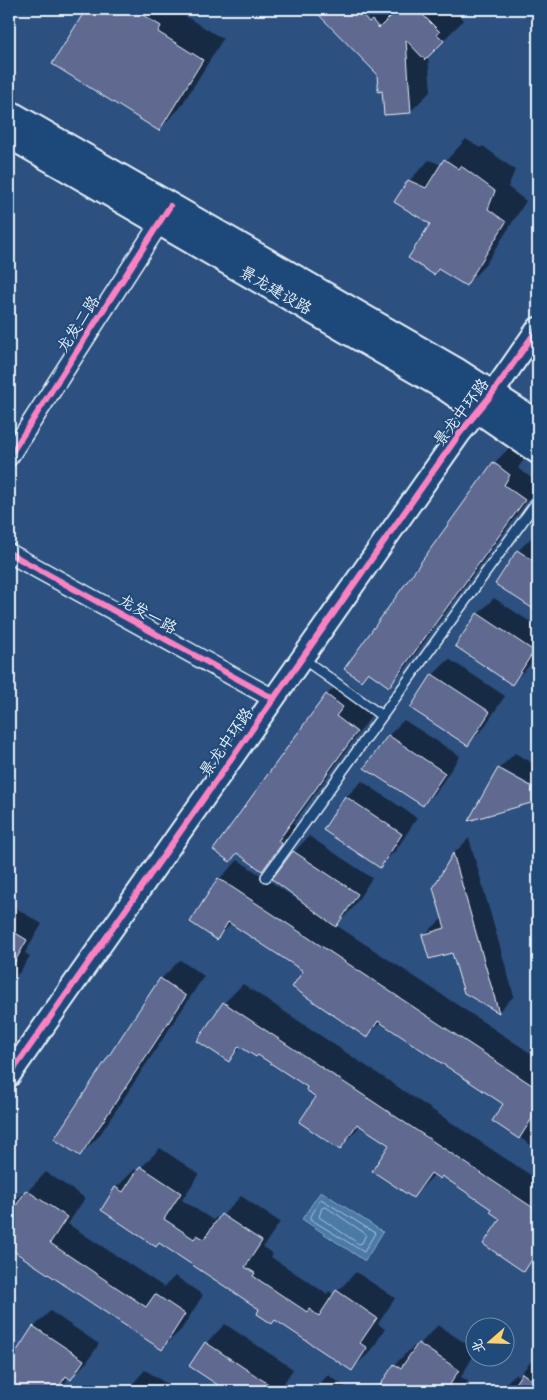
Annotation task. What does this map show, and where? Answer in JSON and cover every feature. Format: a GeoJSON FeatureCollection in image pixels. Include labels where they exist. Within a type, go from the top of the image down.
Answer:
{"type":"FeatureCollection","features":[{"type":"Feature","properties":{"kind":"main road","name":"景龙建设路"},"geometry":{"type":"LineString","coordinates":[[9,113],[165,214]]}},
{"type":"Feature","properties":{"kind":"main road","name":"景龙建设路"},"geometry":{"type":"LineString","coordinates":[[9,135],[165,214],[455,370],[485,403],[538,451]]}},
{"type":"Feature","properties":{"kind":"main road","name":"景龙建设路"},"geometry":{"type":"LineString","coordinates":[[485,403],[538,424]]}},
{"type":"Feature","properties":{"kind":"street","name":"龙发二路"},"geometry":{"type":"LineString","coordinates":[[9,457],[165,214]]}},
{"type":"Feature","properties":{"kind":"street","name":"景龙中环路"},"geometry":{"type":"LineString","coordinates":[[9,1076],[460,434],[485,403],[538,328]]}},
{"type":"Feature","properties":{"kind":"street","name":"龙发一路"},"geometry":{"type":"LineString","coordinates":[[9,552],[274,699]]}},
{"type":"Feature","properties":{"kind":"lane"},"geometry":{"type":"LineString","coordinates":[[266,877],[538,500]]}},
{"type":"Feature","properties":{"kind":"lane"},"geometry":{"type":"LineString","coordinates":[[302,658],[382,716]]}},
{"type":"Feature","properties":{"kind":"water"},"geometry":{"type":"Polygon","coordinates":[[[321,1191],[383,1232],[365,1261],[302,1219],[321,1191]]]}},
{"type":"Feature","properties":{"kind":"building"},"geometry":{"type":"Polygon","coordinates":[[[86,9],[133,9],[161,26],[158,32],[203,60],[159,131],[52,64],[86,9]]]}},
{"type":"Feature","properties":{"kind":"building"},"geometry":{"type":"Polygon","coordinates":[[[313,9],[357,9],[369,22],[372,20],[379,28],[398,9],[417,9],[440,32],[437,34],[444,41],[425,60],[406,40],[411,113],[384,115],[382,91],[378,92],[377,74],[313,9]]]}},
{"type":"Feature","properties":{"kind":"building"},"geometry":{"type":"Polygon","coordinates":[[[444,159],[459,169],[461,166],[495,191],[488,209],[506,222],[466,286],[438,269],[434,275],[408,258],[430,224],[394,202],[408,180],[426,188],[444,159]]]}},
{"type":"Feature","properties":{"kind":"building"},"geometry":{"type":"Polygon","coordinates":[[[493,462],[510,475],[504,485],[525,500],[389,687],[368,672],[361,681],[344,669],[493,462]]]}},
{"type":"Feature","properties":{"kind":"building"},"geometry":{"type":"Polygon","coordinates":[[[517,550],[538,564],[538,612],[495,584],[517,550]]]}},
{"type":"Feature","properties":{"kind":"building"},"geometry":{"type":"Polygon","coordinates":[[[477,613],[534,651],[512,685],[455,646],[477,613]]]}},
{"type":"Feature","properties":{"kind":"building"},"geometry":{"type":"Polygon","coordinates":[[[432,674],[490,712],[468,746],[410,708],[432,674]]]}},
{"type":"Feature","properties":{"kind":"building"},"geometry":{"type":"Polygon","coordinates":[[[326,694],[343,707],[336,716],[357,732],[278,841],[282,844],[262,871],[237,853],[230,862],[213,850],[326,694]]]}},
{"type":"Feature","properties":{"kind":"building"},"geometry":{"type":"Polygon","coordinates":[[[388,735],[445,773],[423,806],[364,768],[388,735]]]}},
{"type":"Feature","properties":{"kind":"building"},"geometry":{"type":"Polygon","coordinates":[[[498,768],[538,790],[538,801],[468,821],[498,768]]]}},
{"type":"Feature","properties":{"kind":"building"},"geometry":{"type":"Polygon","coordinates":[[[345,796],[402,834],[380,868],[323,830],[345,796]]]}},
{"type":"Feature","properties":{"kind":"building"},"geometry":{"type":"Polygon","coordinates":[[[293,851],[358,894],[336,927],[272,879],[293,851]]]}},
{"type":"Feature","properties":{"kind":"building"},"geometry":{"type":"Polygon","coordinates":[[[453,853],[499,1013],[464,993],[452,953],[429,959],[422,935],[445,928],[433,888],[453,853]]]}},
{"type":"Feature","properties":{"kind":"building"},"geometry":{"type":"Polygon","coordinates":[[[218,878],[538,1089],[538,1109],[519,1139],[492,1121],[503,1104],[378,1021],[367,1038],[292,987],[303,971],[228,922],[217,940],[190,922],[218,878]]]}},
{"type":"Feature","properties":{"kind":"building"},"geometry":{"type":"Polygon","coordinates":[[[9,929],[27,940],[9,972],[9,929]]]}},
{"type":"Feature","properties":{"kind":"building"},"geometry":{"type":"Polygon","coordinates":[[[160,978],[186,996],[80,1156],[54,1139],[160,978]]]}},
{"type":"Feature","properties":{"kind":"building"},"geometry":{"type":"Polygon","coordinates":[[[223,1002],[538,1211],[538,1250],[524,1272],[483,1244],[500,1219],[490,1212],[491,1209],[442,1176],[440,1179],[431,1173],[413,1198],[372,1171],[389,1145],[357,1124],[340,1150],[299,1122],[316,1097],[306,1090],[307,1087],[258,1055],[256,1057],[239,1046],[229,1062],[197,1041],[223,1002]]]}},
{"type":"Feature","properties":{"kind":"building"},"geometry":{"type":"Polygon","coordinates":[[[140,1166],[181,1193],[164,1219],[194,1239],[197,1235],[204,1239],[221,1214],[262,1241],[245,1267],[255,1273],[253,1276],[307,1312],[309,1309],[319,1316],[336,1290],[377,1318],[360,1343],[367,1348],[352,1371],[275,1320],[272,1324],[257,1314],[259,1309],[159,1243],[156,1247],[101,1210],[115,1187],[123,1192],[140,1166]]]}},
{"type":"Feature","properties":{"kind":"building"},"geometry":{"type":"Polygon","coordinates":[[[26,1190],[67,1217],[50,1243],[146,1307],[155,1294],[185,1314],[162,1350],[9,1248],[9,1217],[26,1190]]]}},
{"type":"Feature","properties":{"kind":"building"},"geometry":{"type":"Polygon","coordinates":[[[33,1326],[84,1360],[71,1380],[66,1376],[56,1391],[9,1391],[9,1363],[33,1326]]]}},
{"type":"Feature","properties":{"kind":"building"},"geometry":{"type":"Polygon","coordinates":[[[205,1342],[279,1391],[227,1391],[189,1366],[205,1342]]]}},
{"type":"Feature","properties":{"kind":"building"},"geometry":{"type":"Polygon","coordinates":[[[418,1343],[459,1370],[446,1391],[376,1391],[394,1364],[401,1368],[418,1343]]]}},
{"type":"Feature","properties":{"kind":"building"},"geometry":{"type":"Polygon","coordinates":[[[522,1373],[538,1384],[538,1391],[510,1391],[522,1373]]]}},
{"type":"Feature","properties":{"kind":"cycle path"},"geometry":{"type":"LineString","coordinates":[[9,457],[170,206]]}},
{"type":"Feature","properties":{"kind":"cycle path"},"geometry":{"type":"LineString","coordinates":[[9,1076],[460,433],[492,394],[538,328]]}},
{"type":"Feature","properties":{"kind":"cycle path"},"geometry":{"type":"LineString","coordinates":[[9,553],[274,699]]}}]}
